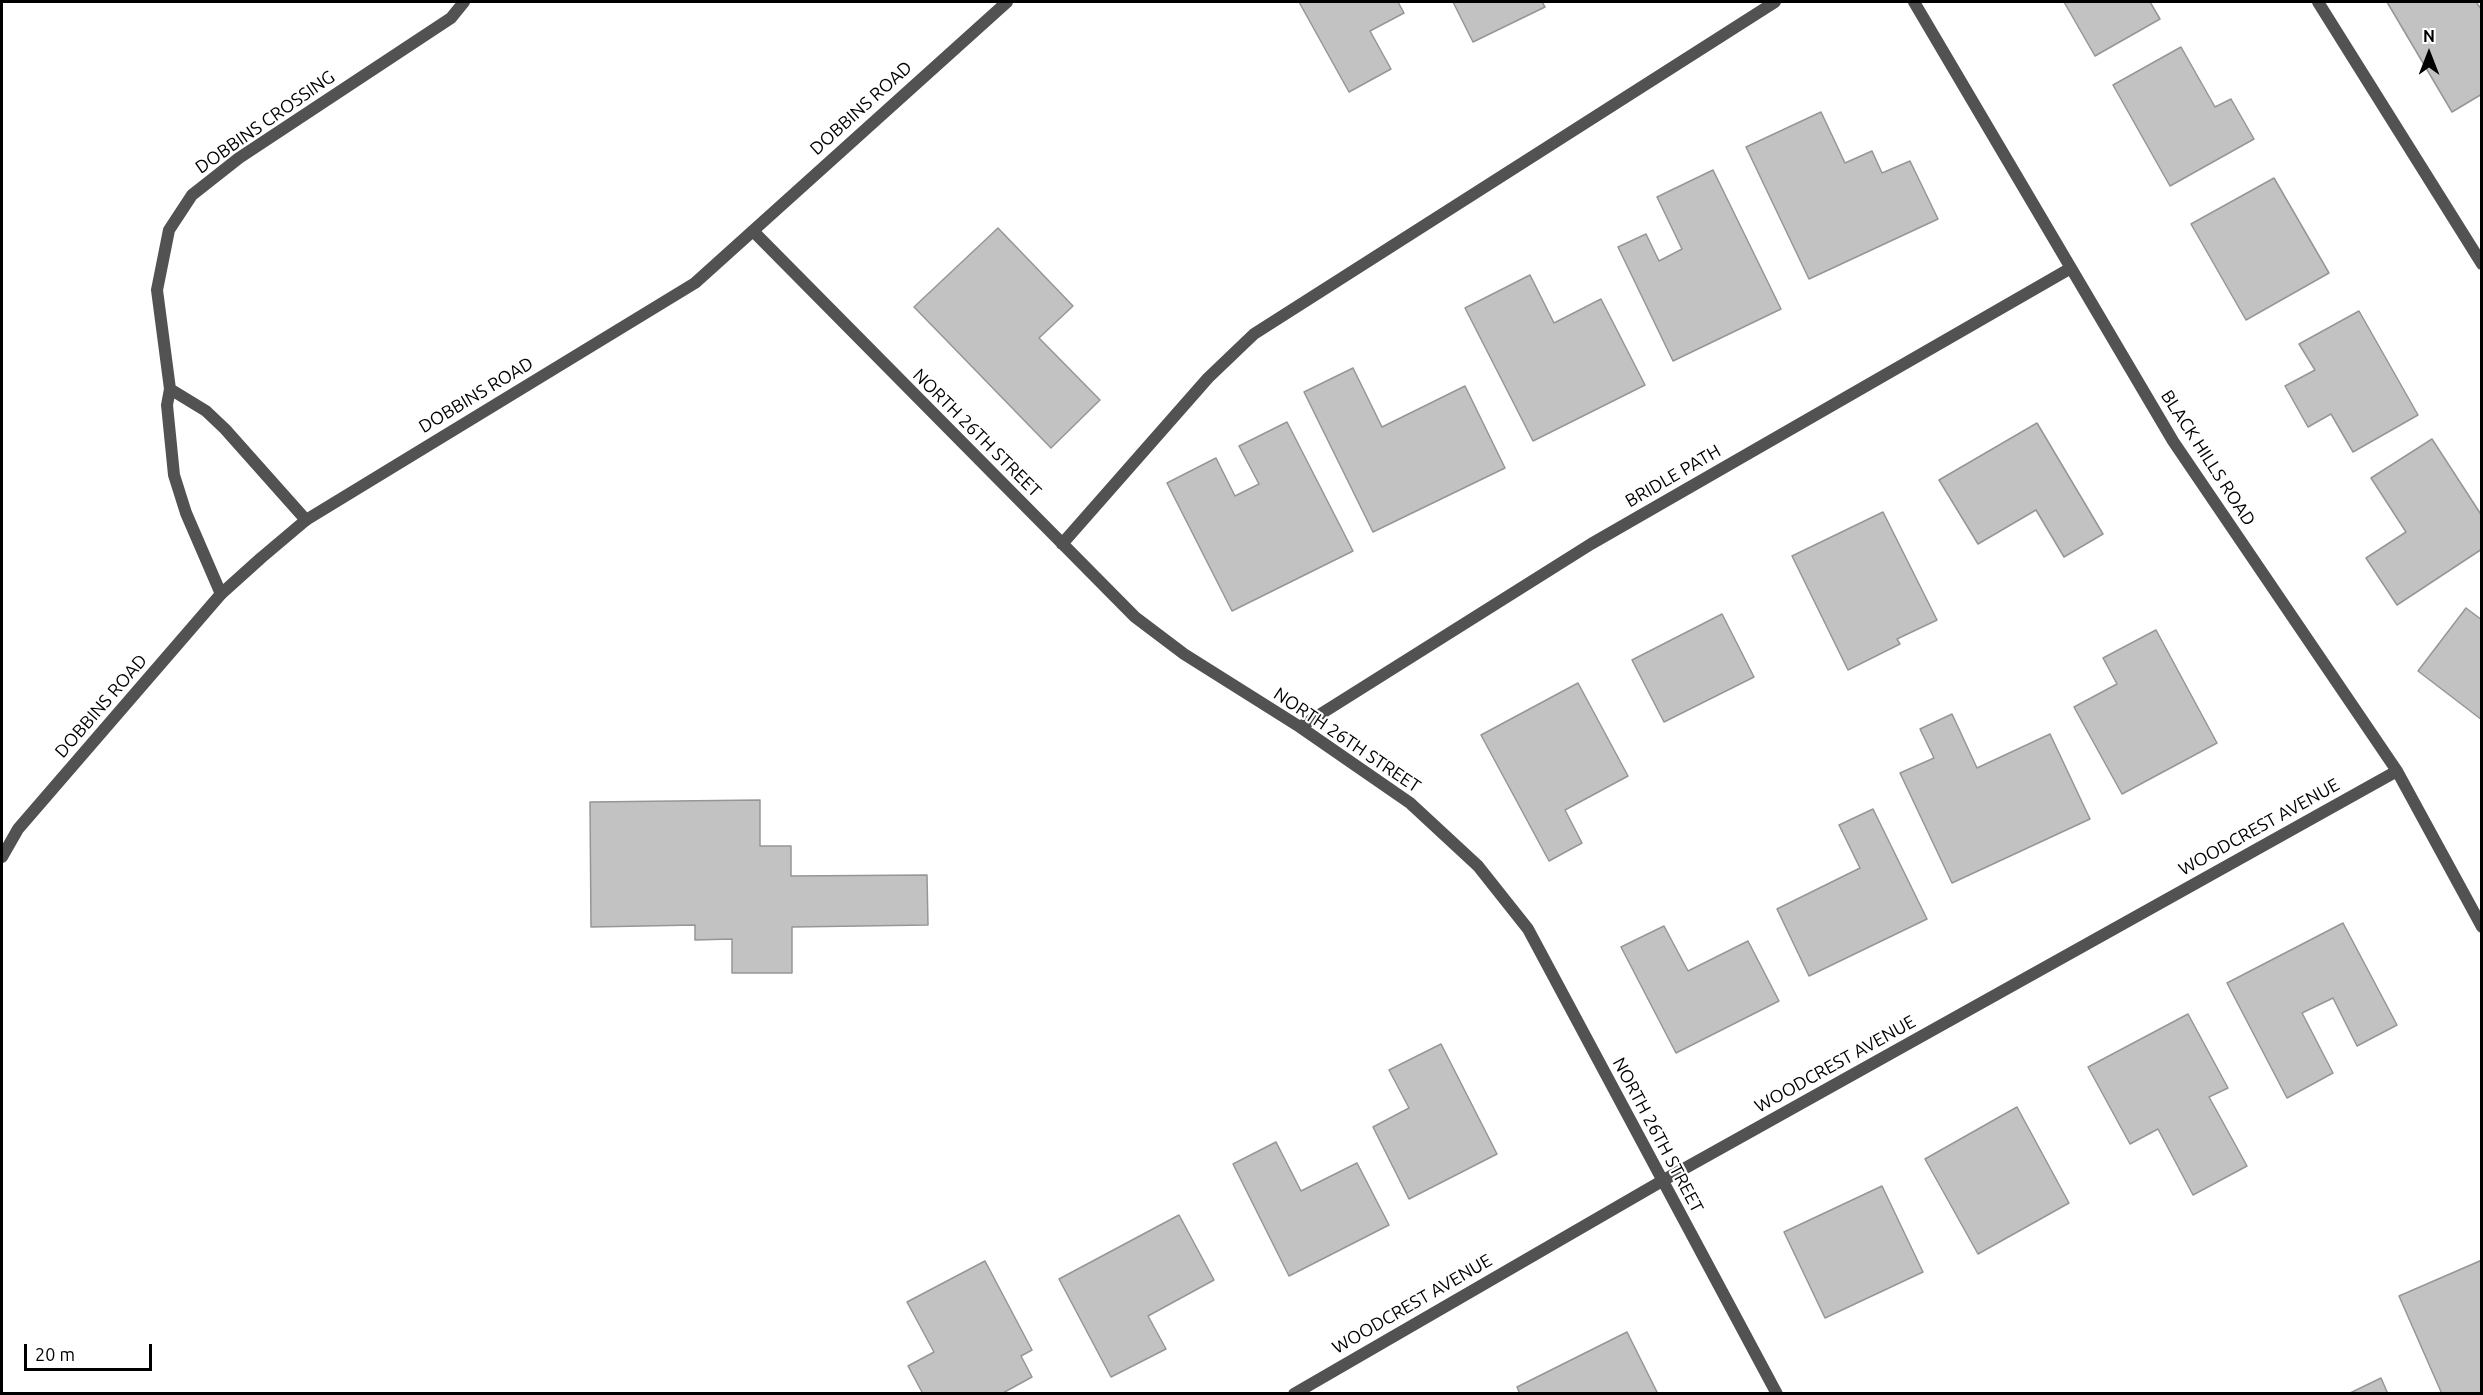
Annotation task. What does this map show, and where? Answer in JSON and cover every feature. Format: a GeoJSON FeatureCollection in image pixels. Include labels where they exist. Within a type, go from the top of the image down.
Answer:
{"type":"FeatureCollection","features":[{"type":"Feature","properties":{"kind":"street","name":"DOBBINS CROSSING"},"geometry":{"type":"LineString","coordinates":[[221,594],[186,513],[174,475],[167,405],[171,389],[157,290],[169,230],[192,195],[239,158],[451,18],[464,2]]}},
{"type":"Feature","properties":{"kind":"street","name":"DOBBINS ROAD"},"geometry":{"type":"LineString","coordinates":[[2,857],[18,829],[221,594],[306,520],[695,282],[1007,2]]}},
{"type":"Feature","properties":{"kind":"street"},"geometry":{"type":"LineString","coordinates":[[1062,544],[1208,378],[1254,334],[1775,2]]}},
{"type":"Feature","properties":{"kind":"street","name":"BLACK HILLS ROAD"},"geometry":{"type":"LineString","coordinates":[[1914,2],[2173,441],[2397,771],[2481,927]]}},
{"type":"Feature","properties":{"kind":"street"},"geometry":{"type":"LineString","coordinates":[[2318,2],[2481,264]]}},
{"type":"Feature","properties":{"kind":"street","name":"NORTH 26TH STREET"},"geometry":{"type":"LineString","coordinates":[[753,231],[1135,617],[1184,654],[1300,727],[1410,803],[1478,866],[1528,929],[1777,1394]]}},
{"type":"Feature","properties":{"kind":"street","name":"BRIDLE PATH"},"geometry":{"type":"LineString","coordinates":[[1300,727],[1591,544],[2071,268]]}},
{"type":"Feature","properties":{"kind":"street"},"geometry":{"type":"LineString","coordinates":[[171,389],[206,411],[225,429],[306,520]]}},
{"type":"Feature","properties":{"kind":"street","name":"WOODCREST AVENUE"},"geometry":{"type":"LineString","coordinates":[[1294,1394],[1662,1180],[2397,771]]}},
{"type":"Feature","properties":{"kind":"building"},"geometry":{"type":"Polygon","coordinates":[[[1299,2],[1398,2],[1404,13],[1370,31],[1391,69],[1349,92],[1299,2]]]}},
{"type":"Feature","properties":{"kind":"building"},"geometry":{"type":"Polygon","coordinates":[[[1453,2],[1542,2],[1545,7],[1473,42],[1453,2]]]}},
{"type":"Feature","properties":{"kind":"building"},"geometry":{"type":"Polygon","coordinates":[[[2064,2],[2150,2],[2160,19],[2095,56],[2064,2]]]}},
{"type":"Feature","properties":{"kind":"building"},"geometry":{"type":"Polygon","coordinates":[[[2387,2],[2476,2],[2482,10],[2482,94],[2452,112],[2387,2]]]}},
{"type":"Feature","properties":{"kind":"building"},"geometry":{"type":"Polygon","coordinates":[[[2181,47],[2215,107],[2231,99],[2254,139],[2170,186],[2113,85],[2181,47]]]}},
{"type":"Feature","properties":{"kind":"building"},"geometry":{"type":"Polygon","coordinates":[[[1821,112],[1845,163],[1872,151],[1882,173],[1910,161],[1938,219],[1809,279],[1746,147],[1821,112]]]}},
{"type":"Feature","properties":{"kind":"building"},"geometry":{"type":"Polygon","coordinates":[[[1713,170],[1781,309],[1673,361],[1618,247],[1646,234],[1659,261],[1682,249],[1657,197],[1713,170]]]}},
{"type":"Feature","properties":{"kind":"building"},"geometry":{"type":"Polygon","coordinates":[[[2274,178],[2329,273],[2246,320],[2191,224],[2274,178]]]}},
{"type":"Feature","properties":{"kind":"building"},"geometry":{"type":"Polygon","coordinates":[[[998,228],[1073,306],[1039,338],[1100,400],[1051,448],[914,307],[998,228]]]}},
{"type":"Feature","properties":{"kind":"building"},"geometry":{"type":"Polygon","coordinates":[[[1530,275],[1554,323],[1601,299],[1645,385],[1533,441],[1465,308],[1530,275]]]}},
{"type":"Feature","properties":{"kind":"building"},"geometry":{"type":"Polygon","coordinates":[[[2359,311],[2418,415],[2353,452],[2331,414],[2308,427],[2285,386],[2315,370],[2299,344],[2359,311]]]}},
{"type":"Feature","properties":{"kind":"building"},"geometry":{"type":"Polygon","coordinates":[[[1353,368],[1382,427],[1465,386],[1505,468],[1373,532],[1304,392],[1353,368]]]}},
{"type":"Feature","properties":{"kind":"building"},"geometry":{"type":"Polygon","coordinates":[[[1287,422],[1353,551],[1232,611],[1167,483],[1216,458],[1235,496],[1259,484],[1239,446],[1287,422]]]}},
{"type":"Feature","properties":{"kind":"building"},"geometry":{"type":"Polygon","coordinates":[[[2037,423],[2103,534],[2064,557],[2036,510],[1978,544],[1939,480],[2037,423]]]}},
{"type":"Feature","properties":{"kind":"building"},"geometry":{"type":"Polygon","coordinates":[[[2432,439],[2482,516],[2482,549],[2397,605],[2366,558],[2406,532],[2371,478],[2432,439]]]}},
{"type":"Feature","properties":{"kind":"building"},"geometry":{"type":"Polygon","coordinates":[[[1883,512],[1937,620],[1897,639],[1900,644],[1848,670],[1792,556],[1883,512]]]}},
{"type":"Feature","properties":{"kind":"building"},"geometry":{"type":"Polygon","coordinates":[[[2466,608],[2482,620],[2482,720],[2418,671],[2466,608]]]}},
{"type":"Feature","properties":{"kind":"building"},"geometry":{"type":"Polygon","coordinates":[[[1722,614],[1754,677],[1664,722],[1632,660],[1722,614]]]}},
{"type":"Feature","properties":{"kind":"building"},"geometry":{"type":"Polygon","coordinates":[[[2156,630],[2217,743],[2122,794],[2074,707],[2117,684],[2103,658],[2156,630]]]}},
{"type":"Feature","properties":{"kind":"building"},"geometry":{"type":"Polygon","coordinates":[[[1578,683],[1628,776],[1565,810],[1582,843],[1549,861],[1481,735],[1578,683]]]}},
{"type":"Feature","properties":{"kind":"building"},"geometry":{"type":"Polygon","coordinates":[[[1952,714],[1977,768],[2050,734],[2090,819],[1952,883],[1900,773],[1934,758],[1920,729],[1952,714]]]}},
{"type":"Feature","properties":{"kind":"building"},"geometry":{"type":"Polygon","coordinates":[[[760,800],[760,846],[791,846],[791,876],[927,875],[928,925],[792,927],[792,973],[732,973],[732,939],[695,940],[695,925],[591,927],[590,802],[760,800]]]}},
{"type":"Feature","properties":{"kind":"building"},"geometry":{"type":"Polygon","coordinates":[[[1873,809],[1927,919],[1809,976],[1777,909],[1860,868],[1839,825],[1873,809]]]}},
{"type":"Feature","properties":{"kind":"building"},"geometry":{"type":"Polygon","coordinates":[[[2343,923],[2397,1025],[2357,1046],[2333,998],[2302,1013],[2333,1073],[2287,1098],[2227,983],[2343,923]]]}},
{"type":"Feature","properties":{"kind":"building"},"geometry":{"type":"Polygon","coordinates":[[[1664,926],[1688,971],[1748,941],[1779,1001],[1676,1053],[1621,947],[1664,926]]]}},
{"type":"Feature","properties":{"kind":"building"},"geometry":{"type":"Polygon","coordinates":[[[2188,1014],[2228,1088],[2209,1097],[2247,1166],[2193,1195],[2158,1129],[2130,1144],[2088,1067],[2188,1014]]]}},
{"type":"Feature","properties":{"kind":"building"},"geometry":{"type":"Polygon","coordinates":[[[1441,1044],[1497,1154],[1409,1199],[1373,1127],[1409,1108],[1389,1070],[1441,1044]]]}},
{"type":"Feature","properties":{"kind":"building"},"geometry":{"type":"Polygon","coordinates":[[[2017,1107],[2069,1203],[1978,1254],[1925,1159],[2017,1107]]]}},
{"type":"Feature","properties":{"kind":"building"},"geometry":{"type":"Polygon","coordinates":[[[1276,1142],[1301,1191],[1357,1163],[1389,1225],[1289,1276],[1233,1164],[1276,1142]]]}},
{"type":"Feature","properties":{"kind":"building"},"geometry":{"type":"Polygon","coordinates":[[[1882,1186],[1923,1272],[1825,1318],[1784,1232],[1882,1186]]]}},
{"type":"Feature","properties":{"kind":"building"},"geometry":{"type":"Polygon","coordinates":[[[1179,1215],[1214,1280],[1148,1316],[1166,1349],[1111,1377],[1059,1279],[1179,1215]]]}},
{"type":"Feature","properties":{"kind":"building"},"geometry":{"type":"Polygon","coordinates":[[[2482,1260],[2482,1394],[2442,1394],[2399,1296],[2482,1260]]]}},
{"type":"Feature","properties":{"kind":"building"},"geometry":{"type":"Polygon","coordinates":[[[985,1261],[1032,1350],[1021,1356],[1032,1377],[1001,1394],[923,1394],[908,1366],[934,1352],[907,1302],[985,1261]]]}},
{"type":"Feature","properties":{"kind":"building"},"geometry":{"type":"Polygon","coordinates":[[[1627,1332],[1658,1394],[1520,1394],[1517,1387],[1627,1332]]]}},
{"type":"Feature","properties":{"kind":"building"},"geometry":{"type":"Polygon","coordinates":[[[2381,1378],[2388,1394],[2348,1394],[2381,1378]]]}}]}
